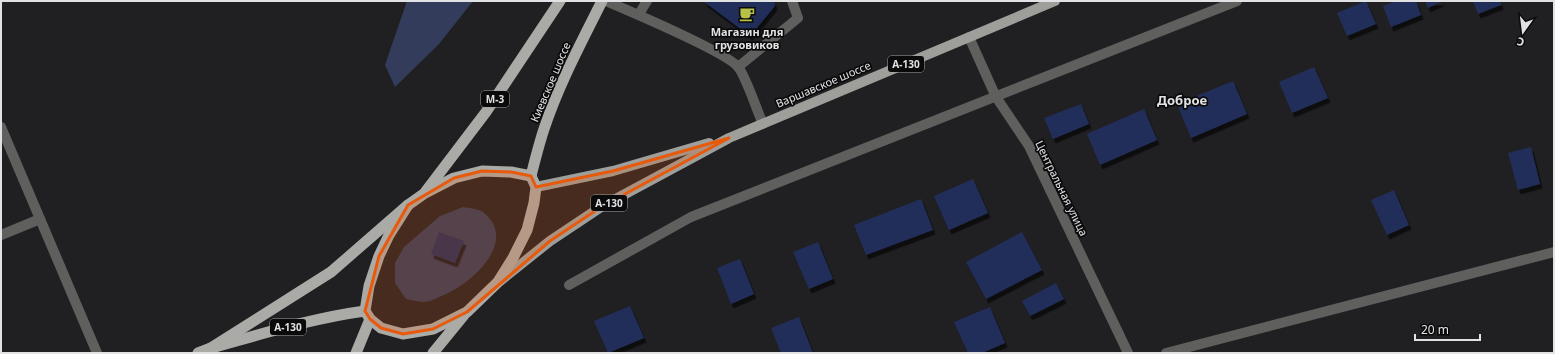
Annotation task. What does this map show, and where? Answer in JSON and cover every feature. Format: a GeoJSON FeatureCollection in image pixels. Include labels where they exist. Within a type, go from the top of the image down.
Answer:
{"type":"FeatureCollection","features":[{"type":"Feature","properties":{"kind":"highway","name":"М-3"},"geometry":{"type":"LineString","coordinates":[[356,353],[368,315],[369,286],[379,256],[389,235],[408,205],[425,193],[486,112],[560,1]]}},
{"type":"Feature","properties":{"kind":"highway","name":"Киевское шоссе"},"geometry":{"type":"LineString","coordinates":[[531,176],[544,129],[557,95],[572,60],[602,1]]}},
{"type":"Feature","properties":{"kind":"highway"},"geometry":{"type":"LineString","coordinates":[[425,193],[454,178],[482,171],[511,172],[531,176],[536,186],[534,203],[527,230],[513,258],[498,282],[467,312],[433,353]]}},
{"type":"Feature","properties":{"kind":"highway","name":"А-130"},"geometry":{"type":"LineString","coordinates":[[210,348],[331,272],[408,205]]}},
{"type":"Feature","properties":{"kind":"highway"},"geometry":{"type":"LineString","coordinates":[[368,315],[382,328],[403,334],[433,329],[467,312]]}},
{"type":"Feature","properties":{"kind":"highway","name":"А-130"},"geometry":{"type":"LineString","coordinates":[[198,353],[210,348],[341,314],[368,315]]}},
{"type":"Feature","properties":{"kind":"main road","name":"Варшавское шоссе"},"geometry":{"type":"LineString","coordinates":[[760,125],[1054,1]]}},
{"type":"Feature","properties":{"kind":"main road","name":"А-130"},"geometry":{"type":"LineString","coordinates":[[498,282],[550,241],[601,207],[729,138],[760,125]]}},
{"type":"Feature","properties":{"kind":"main road","name":"А-130"},"geometry":{"type":"LineString","coordinates":[[536,186],[613,171],[729,138]]}},
{"type":"Feature","properties":{"kind":"street"},"geometry":{"type":"LineString","coordinates":[[606,1],[639,14],[723,56],[738,67],[760,125]]}},
{"type":"Feature","properties":{"kind":"street"},"geometry":{"type":"LineString","coordinates":[[639,14],[647,1]]}},
{"type":"Feature","properties":{"kind":"street"},"geometry":{"type":"LineString","coordinates":[[738,67],[798,18],[792,1]]}},
{"type":"Feature","properties":{"kind":"street"},"geometry":{"type":"LineString","coordinates":[[569,285],[691,217],[996,98],[1236,1]]}},
{"type":"Feature","properties":{"kind":"street","name":"Центральная улица"},"geometry":{"type":"LineString","coordinates":[[969,37],[996,98],[1029,146],[1128,353]]}},
{"type":"Feature","properties":{"kind":"street"},"geometry":{"type":"LineString","coordinates":[[1,127],[97,353]]}},
{"type":"Feature","properties":{"kind":"street"},"geometry":{"type":"LineString","coordinates":[[1,235],[40,219]]}},
{"type":"Feature","properties":{"kind":"street"},"geometry":{"type":"LineString","coordinates":[[1166,353],[1554,252]]}},
{"type":"Feature","properties":{"kind":"highlighted area"},"geometry":{"type":"Polygon","coordinates":[[[729,138],[601,207],[550,241],[467,312],[433,329],[403,334],[381,328],[370,319],[365,311],[379,256],[408,205],[454,178],[482,171],[511,172],[531,176],[536,187],[613,171],[729,138]]]}},
{"type":"Feature","properties":{"kind":"shaded area"},"geometry":{"type":"Polygon","coordinates":[[[407,1],[473,1],[439,44],[395,87],[385,65],[407,1]]]}},
{"type":"Feature","properties":{"kind":"shaded area"},"geometry":{"type":"Polygon","coordinates":[[[463,207],[483,212],[493,224],[496,237],[493,249],[486,262],[476,274],[451,292],[426,302],[406,299],[395,283],[395,263],[404,247],[440,216],[463,207]]]}},
{"type":"Feature","properties":{"kind":"building"},"geometry":{"type":"Polygon","coordinates":[[[703,1],[774,1],[775,6],[750,36],[703,1]]]}},
{"type":"Feature","properties":{"kind":"building"},"geometry":{"type":"Polygon","coordinates":[[[1366,1],[1376,24],[1347,36],[1337,13],[1366,1]]]}},
{"type":"Feature","properties":{"kind":"building"},"geometry":{"type":"Polygon","coordinates":[[[1396,1],[1416,1],[1421,15],[1391,27],[1383,6],[1396,1]]]}},
{"type":"Feature","properties":{"kind":"building"},"geometry":{"type":"Polygon","coordinates":[[[1425,1],[1443,1],[1428,8],[1425,1]]]}},
{"type":"Feature","properties":{"kind":"building"},"geometry":{"type":"Polygon","coordinates":[[[1473,1],[1500,1],[1501,5],[1478,14],[1473,1]]]}},
{"type":"Feature","properties":{"kind":"building"},"geometry":{"type":"Polygon","coordinates":[[[1314,67],[1328,98],[1292,113],[1279,82],[1314,67]]]}},
{"type":"Feature","properties":{"kind":"building"},"geometry":{"type":"Polygon","coordinates":[[[1233,81],[1247,114],[1191,138],[1177,104],[1233,81]]]}},
{"type":"Feature","properties":{"kind":"building"},"geometry":{"type":"Polygon","coordinates":[[[1081,104],[1089,124],[1053,139],[1044,118],[1081,104]]]}},
{"type":"Feature","properties":{"kind":"building"},"geometry":{"type":"Polygon","coordinates":[[[1144,109],[1157,140],[1100,165],[1087,134],[1144,109]]]}},
{"type":"Feature","properties":{"kind":"building"},"geometry":{"type":"Polygon","coordinates":[[[1531,147],[1540,184],[1518,190],[1508,153],[1531,147]]]}},
{"type":"Feature","properties":{"kind":"building"},"geometry":{"type":"Polygon","coordinates":[[[973,179],[988,213],[949,230],[934,196],[973,179]]]}},
{"type":"Feature","properties":{"kind":"building"},"geometry":{"type":"Polygon","coordinates":[[[1394,190],[1409,225],[1387,235],[1371,200],[1394,190]]]}},
{"type":"Feature","properties":{"kind":"building"},"geometry":{"type":"Polygon","coordinates":[[[921,199],[933,230],[866,255],[854,225],[921,199]]]}},
{"type":"Feature","properties":{"kind":"building"},"geometry":{"type":"Polygon","coordinates":[[[439,232],[464,241],[455,263],[431,254],[439,232]]]}},
{"type":"Feature","properties":{"kind":"building"},"geometry":{"type":"Polygon","coordinates":[[[1022,232],[1042,270],[986,299],[966,262],[1022,232]]]}},
{"type":"Feature","properties":{"kind":"building"},"geometry":{"type":"Polygon","coordinates":[[[818,242],[833,279],[809,289],[793,252],[818,242]]]}},
{"type":"Feature","properties":{"kind":"building"},"geometry":{"type":"Polygon","coordinates":[[[740,259],[754,294],[731,304],[717,268],[740,259]]]}},
{"type":"Feature","properties":{"kind":"building"},"geometry":{"type":"Polygon","coordinates":[[[1056,283],[1064,299],[1030,316],[1022,301],[1056,283]]]}},
{"type":"Feature","properties":{"kind":"building"},"geometry":{"type":"Polygon","coordinates":[[[630,306],[644,338],[608,353],[594,321],[630,306]]]}},
{"type":"Feature","properties":{"kind":"building"},"geometry":{"type":"Polygon","coordinates":[[[990,307],[1005,343],[982,353],[968,353],[954,322],[990,307]]]}},
{"type":"Feature","properties":{"kind":"building"},"geometry":{"type":"Polygon","coordinates":[[[799,317],[813,353],[781,353],[771,328],[799,317]]]}},
{"type":"Feature","properties":{"kind":"place","name":"Магазин для грузовиков"},"geometry":{"type":"Point","coordinates":[747,14]}},
{"type":"Feature","properties":{"kind":"district","name":"Доброе"},"geometry":{"type":"Point","coordinates":[1182,100]}}]}
